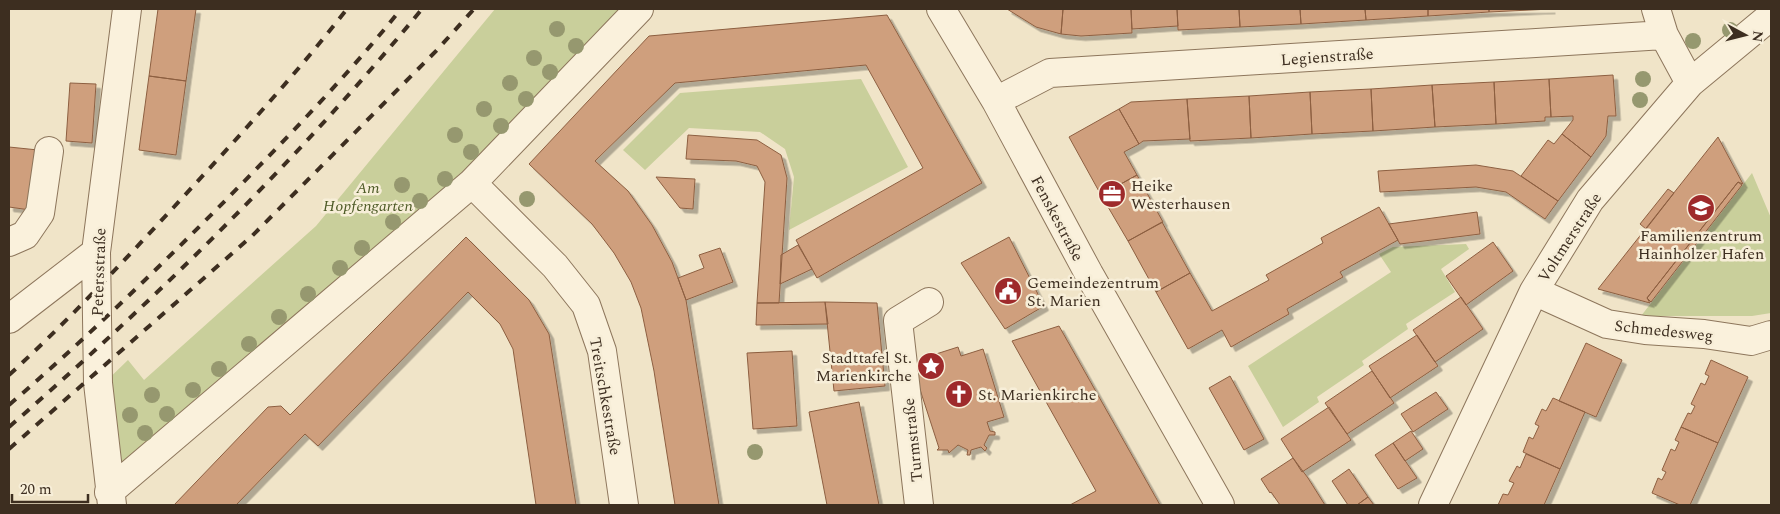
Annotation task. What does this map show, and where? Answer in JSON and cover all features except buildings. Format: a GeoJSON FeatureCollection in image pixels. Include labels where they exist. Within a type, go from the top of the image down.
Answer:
{"type":"FeatureCollection","features":[{"type":"Feature","properties":{"kind":"street","name":"Petersstraße"},"geometry":{"type":"LineString","coordinates":[[110,499],[98,383],[96,252],[127,9]]}},
{"type":"Feature","properties":{"kind":"street"},"geometry":{"type":"LineString","coordinates":[[110,499],[472,183],[639,9]]}},
{"type":"Feature","properties":{"kind":"street","name":"Fenskestraße"},"geometry":{"type":"LineString","coordinates":[[941,9],[996,101],[1094,282],[1220,505]]}},
{"type":"Feature","properties":{"kind":"street"},"geometry":{"type":"LineString","coordinates":[[1656,9],[1664,35],[1690,83]]}},
{"type":"Feature","properties":{"kind":"street","name":"Voltmerstraße"},"geometry":{"type":"LineString","coordinates":[[1433,505],[1534,291],[1590,200],[1690,83],[1771,16]]}},
{"type":"Feature","properties":{"kind":"street","name":"Legienstraße"},"geometry":{"type":"LineString","coordinates":[[996,101],[1050,73],[1664,35]]}},
{"type":"Feature","properties":{"kind":"street"},"geometry":{"type":"LineString","coordinates":[[9,242],[25,235],[40,214],[50,151]]}},
{"type":"Feature","properties":{"kind":"street","name":"Treitschkestraße"},"geometry":{"type":"LineString","coordinates":[[472,183],[555,266],[586,305],[602,351],[624,505]]}},
{"type":"Feature","properties":{"kind":"street"},"geometry":{"type":"LineString","coordinates":[[9,319],[96,252]]}},
{"type":"Feature","properties":{"kind":"street","name":"Schmedesweg"},"geometry":{"type":"LineString","coordinates":[[1534,291],[1607,324],[1645,330],[1704,334],[1751,342],[1771,335]]}},
{"type":"Feature","properties":{"kind":"street","name":"Turmstraße"},"geometry":{"type":"LineString","coordinates":[[919,505],[898,322],[929,302]]}},
{"type":"Feature","properties":{"kind":"green space","name":"Am Hopfengarten"},"geometry":{"type":"Polygon","coordinates":[[[495,9],[639,9],[472,183],[109,492],[98,389],[128,360],[144,380],[316,226],[495,9]]]}},
{"type":"Feature","properties":{"kind":"green space"},"geometry":{"type":"Polygon","coordinates":[[[861,79],[908,167],[789,230],[794,177],[785,149],[760,132],[689,128],[645,170],[623,150],[680,93],[861,79]]]}},
{"type":"Feature","properties":{"kind":"green space"},"geometry":{"type":"Polygon","coordinates":[[[1752,173],[1771,218],[1771,313],[1752,316],[1641,316],[1752,173]]]}},
{"type":"Feature","properties":{"kind":"green space"},"geometry":{"type":"Polygon","coordinates":[[[1466,244],[1469,249],[1441,269],[1455,292],[1406,324],[1408,329],[1362,361],[1364,365],[1317,397],[1319,402],[1283,427],[1248,366],[1391,272],[1379,254],[1393,247],[1466,244]]]}},
{"type":"Feature","properties":{"kind":"railway"},"geometry":{"type":"LineString","coordinates":[[9,375],[72,314],[173,208],[284,85],[347,9]]}},
{"type":"Feature","properties":{"kind":"railway"},"geometry":{"type":"LineString","coordinates":[[9,405],[62,358],[216,210],[288,137],[401,9]]}},
{"type":"Feature","properties":{"kind":"railway"},"geometry":{"type":"LineString","coordinates":[[9,427],[118,329],[224,227],[326,120],[422,9]]}},
{"type":"Feature","properties":{"kind":"railway"},"geometry":{"type":"LineString","coordinates":[[9,449],[252,236],[437,50],[474,9]]}},
{"type":"Feature","properties":{"kind":"place","name":"Heike Westerhausen"},"geometry":{"type":"Point","coordinates":[1112,194]}},
{"type":"Feature","properties":{"kind":"place","name":"Familienzentrum Hainholzer Hafen"},"geometry":{"type":"Point","coordinates":[1701,208]}},
{"type":"Feature","properties":{"kind":"place","name":"Gemeindezentrum St. Marien"},"geometry":{"type":"Point","coordinates":[1008,291]}},
{"type":"Feature","properties":{"kind":"place","name":"Stadttafel St. Marienkirche"},"geometry":{"type":"Point","coordinates":[931,366]}},
{"type":"Feature","properties":{"kind":"place","name":"St. Marienkirche"},"geometry":{"type":"Point","coordinates":[959,394]}}]}
